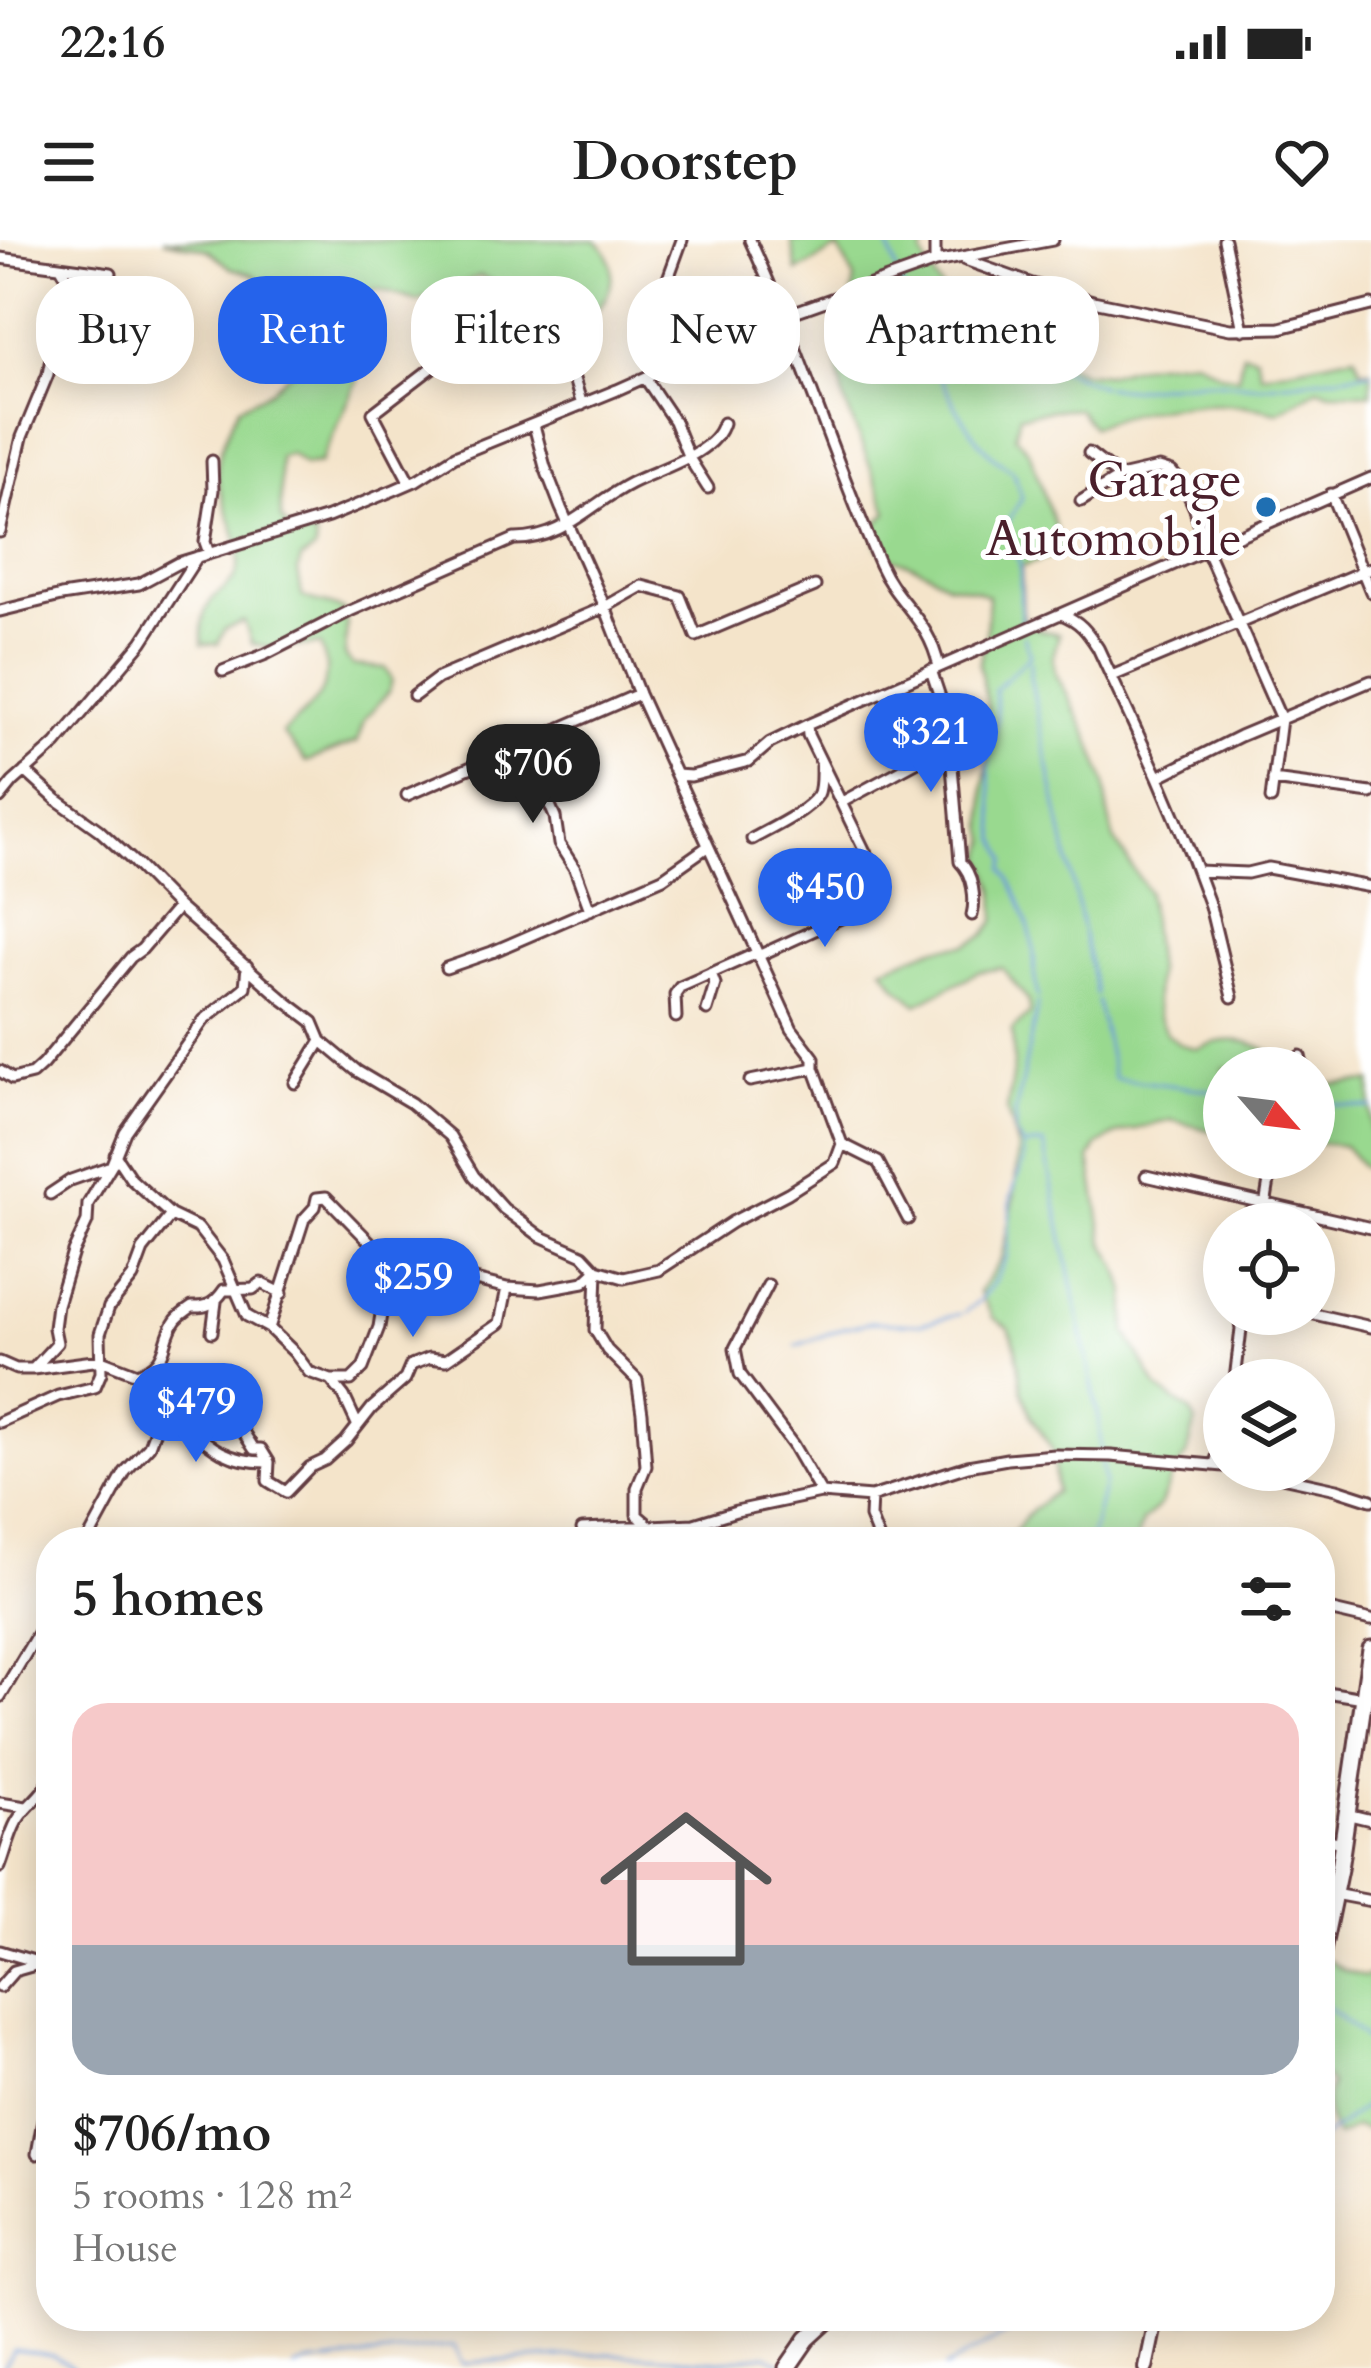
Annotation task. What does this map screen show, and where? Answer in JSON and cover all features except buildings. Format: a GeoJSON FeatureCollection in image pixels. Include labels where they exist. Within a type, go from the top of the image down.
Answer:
{"type":"FeatureCollection","features":[{"type":"Feature","properties":{"kind":"highway"},"geometry":{"type":"LineString","coordinates":[[1335,1888],[1364,1738],[1371,1649]]}},
{"type":"Feature","properties":{"kind":"highway"},"geometry":{"type":"LineString","coordinates":[[788,2368],[816,2331]]}},
{"type":"Feature","properties":{"kind":"street"},"geometry":{"type":"LineString","coordinates":[[669,276],[682,240]]}},
{"type":"Feature","properties":{"kind":"street"},"geometry":{"type":"LineString","coordinates":[[750,240],[766,276]]}},
{"type":"Feature","properties":{"kind":"street"},"geometry":{"type":"LineString","coordinates":[[935,240],[935,262]]}},
{"type":"Feature","properties":{"kind":"street"},"geometry":{"type":"LineString","coordinates":[[800,310],[935,262],[1053,240]]}},
{"type":"Feature","properties":{"kind":"street"},"geometry":{"type":"LineString","coordinates":[[1224,240],[1244,330]]}},
{"type":"Feature","properties":{"kind":"street"},"geometry":{"type":"LineString","coordinates":[[960,258],[1094,301],[1244,330],[1280,328],[1371,305]]}},
{"type":"Feature","properties":{"kind":"street"},"geometry":{"type":"LineString","coordinates":[[0,259],[111,273]]}},
{"type":"Feature","properties":{"kind":"street"},"geometry":{"type":"LineString","coordinates":[[0,532],[22,436],[75,292],[61,267]]}},
{"type":"Feature","properties":{"kind":"street"},"geometry":{"type":"LineString","coordinates":[[800,362],[884,573],[934,644],[953,750],[960,862],[975,902],[972,915]]}},
{"type":"Feature","properties":{"kind":"street"},"geometry":{"type":"LineString","coordinates":[[410,484],[373,413],[411,384]]}},
{"type":"Feature","properties":{"kind":"street"},"geometry":{"type":"LineString","coordinates":[[576,384],[582,405]]}},
{"type":"Feature","properties":{"kind":"street"},"geometry":{"type":"LineString","coordinates":[[0,596],[3,611],[139,584],[178,563],[328,517],[410,484],[455,456],[631,384]]}},
{"type":"Feature","properties":{"kind":"street"},"geometry":{"type":"LineString","coordinates":[[649,384],[708,488]]}},
{"type":"Feature","properties":{"kind":"street"},"geometry":{"type":"LineString","coordinates":[[223,671],[514,539],[533,539],[568,524],[626,485],[689,458],[721,432],[723,423]]}},
{"type":"Feature","properties":{"kind":"street"},"geometry":{"type":"LineString","coordinates":[[26,771],[99,830],[178,907],[313,1022],[321,1041],[450,1136],[474,1176],[504,1209],[540,1236],[583,1255],[597,1270],[624,1278],[659,1270],[835,1163],[842,1144],[814,1058],[792,1029],[639,694],[545,466],[534,425]]}},
{"type":"Feature","properties":{"kind":"street"},"geometry":{"type":"LineString","coordinates":[[1089,453],[1120,477]]}},
{"type":"Feature","properties":{"kind":"street"},"geometry":{"type":"LineString","coordinates":[[0,798],[56,744],[142,642],[203,555],[213,490],[212,461]]}},
{"type":"Feature","properties":{"kind":"street"},"geometry":{"type":"LineString","coordinates":[[1081,501],[1120,477],[1159,467],[1172,472],[1186,489],[1206,549],[1281,719],[1270,799]]}},
{"type":"Feature","properties":{"kind":"street"},"geometry":{"type":"LineString","coordinates":[[676,775],[691,776],[749,761],[770,743],[807,725],[1371,478]]}},
{"type":"Feature","properties":{"kind":"street"},"geometry":{"type":"LineString","coordinates":[[1331,494],[1366,569],[1371,592]]}},
{"type":"Feature","properties":{"kind":"street"},"geometry":{"type":"LineString","coordinates":[[1112,676],[1366,569]]}},
{"type":"Feature","properties":{"kind":"street"},"geometry":{"type":"LineString","coordinates":[[413,696],[438,679],[605,607],[642,586],[680,596],[695,636],[815,586]]}},
{"type":"Feature","properties":{"kind":"street"},"geometry":{"type":"LineString","coordinates":[[1060,614],[1086,629],[1158,777],[1210,906],[1232,997]]}},
{"type":"Feature","properties":{"kind":"street"},"geometry":{"type":"LineString","coordinates":[[1158,777],[1240,736],[1371,681]]}},
{"type":"Feature","properties":{"kind":"street"},"geometry":{"type":"LineString","coordinates":[[406,795],[639,694]]}},
{"type":"Feature","properties":{"kind":"street"},"geometry":{"type":"LineString","coordinates":[[842,802],[931,754],[947,718]]}},
{"type":"Feature","properties":{"kind":"street"},"geometry":{"type":"LineString","coordinates":[[807,725],[875,872]]}},
{"type":"Feature","properties":{"kind":"street"},"geometry":{"type":"LineString","coordinates":[[532,740],[527,752],[555,817],[559,844],[575,869],[590,910]]}},
{"type":"Feature","properties":{"kind":"street"},"geometry":{"type":"LineString","coordinates":[[752,839],[815,799],[820,791],[821,761]]}},
{"type":"Feature","properties":{"kind":"street"},"geometry":{"type":"LineString","coordinates":[[1274,780],[1371,794]]}},
{"type":"Feature","properties":{"kind":"street"},"geometry":{"type":"LineString","coordinates":[[446,968],[663,878],[707,847]]}},
{"type":"Feature","properties":{"kind":"street"},"geometry":{"type":"LineString","coordinates":[[1197,871],[1247,873],[1268,868],[1371,887]]}},
{"type":"Feature","properties":{"kind":"street"},"geometry":{"type":"LineString","coordinates":[[676,1017],[675,994],[680,987],[874,903]]}},
{"type":"Feature","properties":{"kind":"street"},"geometry":{"type":"LineString","coordinates":[[0,1071],[12,1079],[23,1078],[43,1064],[178,907]]}},
{"type":"Feature","properties":{"kind":"street"},"geometry":{"type":"LineString","coordinates":[[245,987],[248,966]]}},
{"type":"Feature","properties":{"kind":"street"},"geometry":{"type":"LineString","coordinates":[[707,1010],[715,984],[711,973]]}},
{"type":"Feature","properties":{"kind":"street"},"geometry":{"type":"LineString","coordinates":[[33,1370],[57,1343],[57,1306],[87,1222],[88,1204],[125,1132],[204,1020],[245,987],[267,984]]}},
{"type":"Feature","properties":{"kind":"street"},"geometry":{"type":"LineString","coordinates":[[295,1082],[321,1041]]}},
{"type":"Feature","properties":{"kind":"street"},"geometry":{"type":"LineString","coordinates":[[751,1081],[814,1068]]}},
{"type":"Feature","properties":{"kind":"street"},"geometry":{"type":"LineString","coordinates":[[842,1144],[878,1162],[908,1219]]}},
{"type":"Feature","properties":{"kind":"street"},"geometry":{"type":"LineString","coordinates":[[50,1194],[71,1180],[106,1168],[114,1159]]}},
{"type":"Feature","properties":{"kind":"street"},"geometry":{"type":"LineString","coordinates":[[114,1159],[171,1215],[198,1228],[224,1260],[247,1316],[269,1328],[309,1372],[331,1380],[351,1380],[363,1368],[393,1282],[422,1259]]}},
{"type":"Feature","properties":{"kind":"street"},"geometry":{"type":"LineString","coordinates":[[1146,1176],[1262,1203]]}},
{"type":"Feature","properties":{"kind":"street"},"geometry":{"type":"LineString","coordinates":[[269,1328],[304,1220],[317,1198],[326,1197],[372,1244],[376,1264],[392,1257],[430,1260],[455,1275],[507,1288],[539,1290],[584,1282],[597,1270]]}},
{"type":"Feature","properties":{"kind":"street"},"geometry":{"type":"LineString","coordinates":[[0,1423],[58,1396],[95,1388],[101,1372],[100,1334],[109,1307],[133,1277],[142,1250],[171,1215]]}},
{"type":"Feature","properties":{"kind":"street"},"geometry":{"type":"LineString","coordinates":[[1335,1220],[1371,1228]]}},
{"type":"Feature","properties":{"kind":"street"},"geometry":{"type":"LineString","coordinates":[[597,1270],[595,1330],[637,1380],[646,1466],[638,1488],[637,1514],[650,1526]]}},
{"type":"Feature","properties":{"kind":"street"},"geometry":{"type":"LineString","coordinates":[[0,1363],[33,1370],[101,1360],[137,1374],[146,1372],[160,1359],[174,1322],[192,1307],[203,1308],[224,1290],[253,1289],[262,1283],[282,1293]]}},
{"type":"Feature","properties":{"kind":"street"},"geometry":{"type":"LineString","coordinates":[[768,1285],[735,1348],[740,1374],[793,1445],[820,1493]]}},
{"type":"Feature","properties":{"kind":"street"},"geometry":{"type":"LineString","coordinates":[[254,1449],[261,1449],[269,1462],[268,1481],[286,1492],[310,1466],[325,1460],[346,1441],[356,1424],[405,1379],[411,1365],[429,1358],[446,1360],[500,1323],[507,1288]]}},
{"type":"Feature","properties":{"kind":"street"},"geometry":{"type":"LineString","coordinates":[[212,1332],[216,1301]]}},
{"type":"Feature","properties":{"kind":"street"},"geometry":{"type":"LineString","coordinates":[[1335,1319],[1371,1327]]}},
{"type":"Feature","properties":{"kind":"street"},"geometry":{"type":"LineString","coordinates":[[95,1527],[125,1472],[148,1446],[158,1422],[137,1374]]}},
{"type":"Feature","properties":{"kind":"street"},"geometry":{"type":"LineString","coordinates":[[331,1380],[356,1424]]}},
{"type":"Feature","properties":{"kind":"street"},"geometry":{"type":"LineString","coordinates":[[236,1396],[236,1419],[254,1449]]}},
{"type":"Feature","properties":{"kind":"street"},"geometry":{"type":"LineString","coordinates":[[147,1397],[168,1407],[214,1450],[249,1462],[269,1462]]}},
{"type":"Feature","properties":{"kind":"street"},"geometry":{"type":"LineString","coordinates":[[158,1422],[179,1418]]}},
{"type":"Feature","properties":{"kind":"street"},"geometry":{"type":"LineString","coordinates":[[249,1462],[254,1449]]}},
{"type":"Feature","properties":{"kind":"street"},"geometry":{"type":"LineString","coordinates":[[627,1527],[694,1524],[820,1493],[871,1497],[968,1466],[1055,1455],[1203,1464]]}},
{"type":"Feature","properties":{"kind":"street"},"geometry":{"type":"LineString","coordinates":[[1335,1489],[1371,1500]]}},
{"type":"Feature","properties":{"kind":"street"},"geometry":{"type":"LineString","coordinates":[[871,1497],[874,1527]]}},
{"type":"Feature","properties":{"kind":"street"},"geometry":{"type":"LineString","coordinates":[[1335,1612],[1371,1620]]}},
{"type":"Feature","properties":{"kind":"street"},"geometry":{"type":"LineString","coordinates":[[0,1696],[36,1636]]}},
{"type":"Feature","properties":{"kind":"street"},"geometry":{"type":"LineString","coordinates":[[1335,1693],[1364,1698]]}},
{"type":"Feature","properties":{"kind":"street"},"geometry":{"type":"LineString","coordinates":[[0,1867],[14,1826],[36,1799]]}},
{"type":"Feature","properties":{"kind":"street"},"geometry":{"type":"LineString","coordinates":[[2,1804],[26,1807]]}},
{"type":"Feature","properties":{"kind":"street"},"geometry":{"type":"LineString","coordinates":[[2,1804],[14,1826]]}},
{"type":"Feature","properties":{"kind":"street"},"geometry":{"type":"LineString","coordinates":[[1346,1814],[1371,1820]]}},
{"type":"Feature","properties":{"kind":"street"},"geometry":{"type":"LineString","coordinates":[[1335,1841],[1342,1843]]}},
{"type":"Feature","properties":{"kind":"street"},"geometry":{"type":"LineString","coordinates":[[1335,1894],[1371,1901]]}},
{"type":"Feature","properties":{"kind":"street"},"geometry":{"type":"LineString","coordinates":[[0,1951],[36,1962]]}},
{"type":"Feature","properties":{"kind":"street"},"geometry":{"type":"LineString","coordinates":[[0,1987],[14,1971],[36,1967]]}},
{"type":"Feature","properties":{"kind":"street"},"geometry":{"type":"LineString","coordinates":[[1146,2368],[1154,2331]]}},
{"type":"Feature","properties":{"kind":"green space"},"geometry":{"type":"Polygon","coordinates":[[[163,240],[595,240],[609,257],[612,278],[603,302],[603,276],[411,276],[411,299],[387,292],[387,276],[255,276],[231,268],[208,250],[163,240]]]}},
{"type":"Feature","properties":{"kind":"green space"},"geometry":{"type":"Polygon","coordinates":[[[791,240],[927,240],[922,254],[933,276],[853,276],[838,248],[797,272],[791,240]]]}},
{"type":"Feature","properties":{"kind":"green space"},"geometry":{"type":"Polygon","coordinates":[[[1243,353],[1256,356],[1261,374],[1355,355],[1361,370],[1371,370],[1371,393],[1319,388],[1278,412],[1184,405],[1137,412],[1092,427],[1078,409],[1063,409],[1020,415],[1015,436],[1029,451],[1064,552],[1021,567],[1023,619],[1040,630],[1059,634],[1055,672],[1089,737],[1105,782],[1114,839],[1148,892],[1159,1018],[1167,1034],[1197,1049],[1211,1044],[1224,1041],[1260,1047],[1203,1047],[1203,1128],[1171,1120],[1117,1134],[1097,1146],[1090,1159],[1104,1242],[1126,1291],[1126,1331],[1158,1389],[1190,1411],[1196,1422],[1187,1455],[1161,1504],[1140,1527],[1018,1527],[1056,1491],[1053,1451],[1031,1415],[1009,1328],[993,1318],[979,1292],[1001,1259],[1014,1199],[1018,1148],[1007,1111],[1014,1064],[1012,1030],[1030,1013],[1028,1000],[1002,968],[978,972],[917,1004],[883,968],[934,948],[965,945],[985,935],[996,920],[995,890],[984,857],[990,742],[979,664],[988,596],[948,584],[878,547],[875,526],[888,512],[841,384],[1099,384],[1099,373],[1194,359],[1221,374],[1238,377],[1243,353]]]}},
{"type":"Feature","properties":{"kind":"green space"},"geometry":{"type":"Polygon","coordinates":[[[277,384],[356,384],[320,463],[304,465],[291,454],[280,457],[281,519],[293,534],[316,536],[315,550],[301,559],[302,596],[344,611],[345,655],[352,665],[385,668],[392,680],[389,692],[364,720],[357,742],[306,762],[282,733],[312,705],[324,685],[320,645],[272,648],[252,644],[244,621],[225,629],[218,644],[202,644],[208,606],[235,578],[239,562],[218,479],[219,460],[239,406],[277,384]]]}},
{"type":"Feature","properties":{"kind":"green space"},"geometry":{"type":"Polygon","coordinates":[[[1371,1082],[1371,1172],[1344,1146],[1335,1145],[1335,1084],[1371,1082]]]}},
{"type":"Feature","properties":{"kind":"green space"},"geometry":{"type":"Polygon","coordinates":[[[1335,1965],[1364,1977],[1371,1974],[1371,2131],[1355,2127],[1337,2137],[1335,1965]]]}},
{"type":"Feature","properties":{"kind":"waterway"},"geometry":{"type":"LineString","coordinates":[[886,240],[897,271]]}},
{"type":"Feature","properties":{"kind":"waterway"},"geometry":{"type":"LineString","coordinates":[[1105,387],[1204,381],[1262,386],[1371,372]]}},
{"type":"Feature","properties":{"kind":"waterway"},"geometry":{"type":"LineString","coordinates":[[943,384],[976,437],[1013,471],[1022,498],[1006,525],[1020,565],[1021,624]]}},
{"type":"Feature","properties":{"kind":"waterway"},"geometry":{"type":"LineString","coordinates":[[1096,384],[1101,386]]}},
{"type":"Feature","properties":{"kind":"waterway"},"geometry":{"type":"LineString","coordinates":[[1024,636],[1030,655],[995,690],[997,719],[988,765],[997,838],[1007,859],[1004,869],[1031,935],[1038,997]]}},
{"type":"Feature","properties":{"kind":"waterway"},"geometry":{"type":"LineString","coordinates":[[1030,661],[1096,994]]}},
{"type":"Feature","properties":{"kind":"waterway"},"geometry":{"type":"LineString","coordinates":[[1097,1001],[1114,1078],[1203,1089]]}},
{"type":"Feature","properties":{"kind":"waterway"},"geometry":{"type":"LineString","coordinates":[[965,1312],[994,1282],[1007,1255],[1011,1197],[1023,1161],[1015,1114],[1038,1003]]}},
{"type":"Feature","properties":{"kind":"waterway"},"geometry":{"type":"LineString","coordinates":[[1335,1104],[1371,1108]]}},
{"type":"Feature","properties":{"kind":"waterway"},"geometry":{"type":"LineString","coordinates":[[1023,1146],[1044,1144],[1099,1419],[1101,1452]]}},
{"type":"Feature","properties":{"kind":"waterway"},"geometry":{"type":"LineString","coordinates":[[796,1346],[871,1322],[920,1324],[960,1314]]}},
{"type":"Feature","properties":{"kind":"waterway"},"geometry":{"type":"LineString","coordinates":[[1094,1527],[1104,1483],[1101,1462]]}},
{"type":"Feature","properties":{"kind":"waterway"},"geometry":{"type":"LineString","coordinates":[[1335,2014],[1362,2035],[1371,2049]]}},
{"type":"Feature","properties":{"kind":"waterway"},"geometry":{"type":"LineString","coordinates":[[1335,2129],[1371,2102]]}},
{"type":"Feature","properties":{"kind":"waterway"},"geometry":{"type":"LineString","coordinates":[[944,2368],[1012,2331]]}},
{"type":"Feature","properties":{"kind":"waterway"},"geometry":{"type":"LineString","coordinates":[[294,2368],[454,2346],[462,2363],[609,2354],[720,2361],[766,2355],[781,2363]]}},
{"type":"Feature","properties":{"kind":"waterway"},"geometry":{"type":"LineString","coordinates":[[2,2368],[14,2349],[53,2354],[74,2368]]}},
{"type":"Feature","properties":{"kind":"place","name":"Garage Automobile"},"geometry":{"type":"Point","coordinates":[1266,507]}}]}
